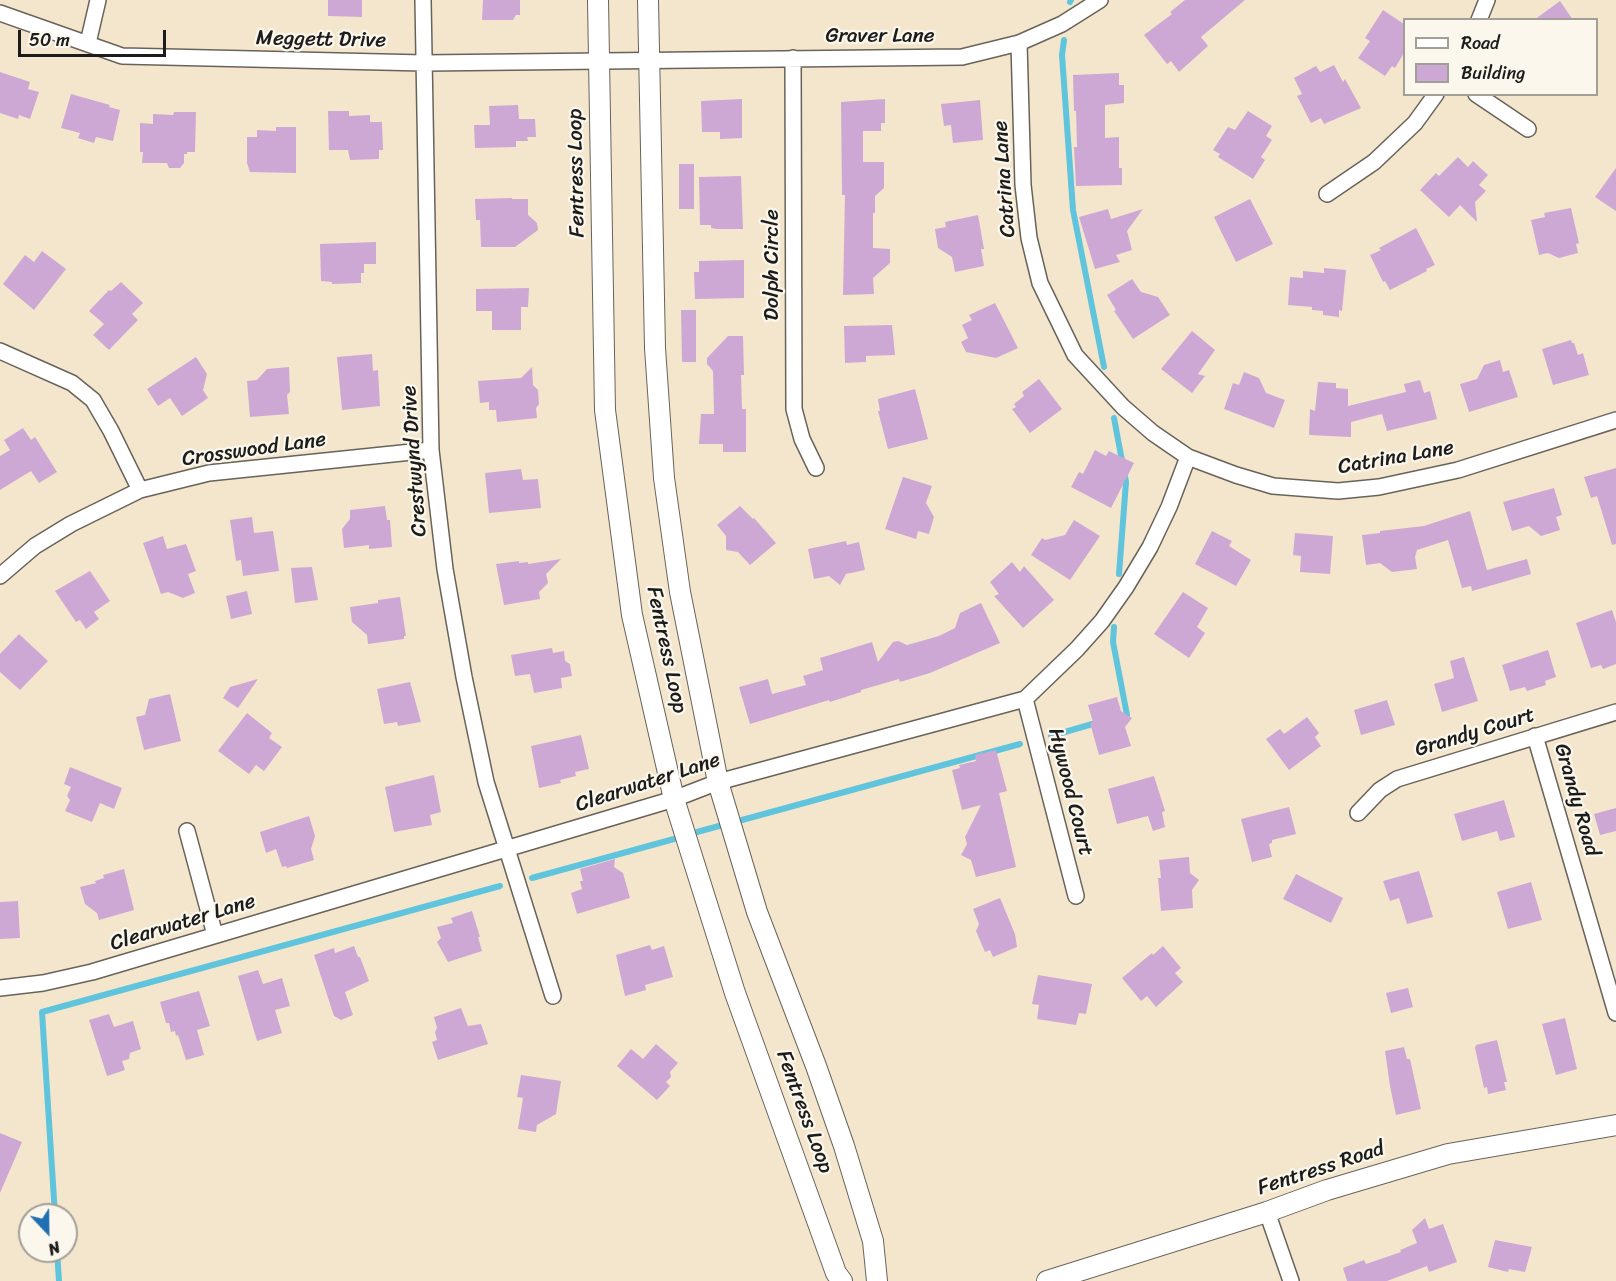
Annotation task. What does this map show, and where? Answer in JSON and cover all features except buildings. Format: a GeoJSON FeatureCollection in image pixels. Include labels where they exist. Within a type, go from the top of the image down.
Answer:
{"type":"FeatureCollection","features":[{"type":"Feature","properties":{"kind":"street"},"geometry":{"type":"LineString","coordinates":[[88,43],[98,0]]}},
{"type":"Feature","properties":{"kind":"street"},"geometry":{"type":"LineString","coordinates":[[423,0],[424,63]]}},
{"type":"Feature","properties":{"kind":"street","name":"Fentress Loop"},"geometry":{"type":"LineString","coordinates":[[598,0],[605,410],[632,615],[674,799],[735,993],[836,1272],[842,1281]]}},
{"type":"Feature","properties":{"kind":"street","name":"Fentress Loop"},"geometry":{"type":"LineString","coordinates":[[648,0],[655,348],[664,478],[680,592],[718,782],[757,912],[844,1146],[873,1241],[877,1281]]}},
{"type":"Feature","properties":{"kind":"street","name":"Graver Lane"},"geometry":{"type":"LineString","coordinates":[[649,59],[962,57],[1019,43],[1062,24],[1100,0]]}},
{"type":"Feature","properties":{"kind":"street"},"geometry":{"type":"LineString","coordinates":[[1480,18],[1487,0]]}},
{"type":"Feature","properties":{"kind":"street","name":"Meggett Drive"},"geometry":{"type":"LineString","coordinates":[[0,13],[122,56],[424,63],[649,59]]}},
{"type":"Feature","properties":{"kind":"street","name":"Catrina Lane"},"geometry":{"type":"LineString","coordinates":[[1019,43],[1023,185],[1029,237],[1040,283],[1075,355],[1123,407],[1153,433],[1188,457],[1236,476],[1273,486],[1338,491],[1379,487],[1458,470],[1616,420]]}},
{"type":"Feature","properties":{"kind":"street","name":"Dolph Circle"},"geometry":{"type":"LineString","coordinates":[[793,58],[794,409],[802,439],[816,468]]}},
{"type":"Feature","properties":{"kind":"street","name":"Crestwynd Drive"},"geometry":{"type":"LineString","coordinates":[[424,63],[431,450],[445,569],[486,782],[553,996]]}},
{"type":"Feature","properties":{"kind":"street"},"geometry":{"type":"LineString","coordinates":[[1327,194],[1374,162],[1415,123],[1435,96]]}},
{"type":"Feature","properties":{"kind":"street"},"geometry":{"type":"LineString","coordinates":[[1479,96],[1528,129]]}},
{"type":"Feature","properties":{"kind":"street"},"geometry":{"type":"LineString","coordinates":[[0,351],[72,383],[93,400],[140,490]]}},
{"type":"Feature","properties":{"kind":"street","name":"Crosswood Lane"},"geometry":{"type":"LineString","coordinates":[[0,576],[35,546],[71,524],[140,490],[209,472],[431,450]]}},
{"type":"Feature","properties":{"kind":"street","name":"Clearwater Lane"},"geometry":{"type":"LineString","coordinates":[[0,988],[43,983],[92,972],[506,850],[674,799],[718,782],[1025,699],[1077,649],[1102,621],[1126,587],[1150,547],[1169,507],[1188,457]]}},
{"type":"Feature","properties":{"kind":"street","name":"Hywood Court"},"geometry":{"type":"LineString","coordinates":[[1025,699],[1076,896]]}},
{"type":"Feature","properties":{"kind":"street","name":"Grandy Court"},"geometry":{"type":"LineString","coordinates":[[1358,813],[1380,790],[1397,779],[1616,712]]}},
{"type":"Feature","properties":{"kind":"street","name":"Grandy Road"},"geometry":{"type":"LineString","coordinates":[[1535,736],[1616,1013]]}},
{"type":"Feature","properties":{"kind":"street"},"geometry":{"type":"LineString","coordinates":[[186,831],[215,935]]}},
{"type":"Feature","properties":{"kind":"street","name":"Fentress Road"},"geometry":{"type":"LineString","coordinates":[[1047,1281],[1268,1212],[1328,1190],[1448,1154],[1616,1125]]}},
{"type":"Feature","properties":{"kind":"street"},"geometry":{"type":"LineString","coordinates":[[1268,1212],[1291,1281]]}},
{"type":"Feature","properties":{"kind":"waterway"},"geometry":{"type":"LineString","coordinates":[[1064,40],[1062,55],[1073,210],[1104,367]]}},
{"type":"Feature","properties":{"kind":"waterway"},"geometry":{"type":"LineString","coordinates":[[1114,418],[1126,482],[1119,574]]}},
{"type":"Feature","properties":{"kind":"waterway"},"geometry":{"type":"LineString","coordinates":[[1114,627],[1113,642],[1127,715],[1120,717]]}},
{"type":"Feature","properties":{"kind":"waterway"},"geometry":{"type":"LineString","coordinates":[[1051,736],[1096,723]]}},
{"type":"Feature","properties":{"kind":"waterway"},"geometry":{"type":"LineString","coordinates":[[742,820],[1020,744]]}},
{"type":"Feature","properties":{"kind":"waterway"},"geometry":{"type":"LineString","coordinates":[[697,832],[719,826]]}},
{"type":"Feature","properties":{"kind":"waterway"},"geometry":{"type":"LineString","coordinates":[[532,878],[674,839]]}},
{"type":"Feature","properties":{"kind":"waterway"},"geometry":{"type":"LineString","coordinates":[[54,1203],[42,1012],[500,886]]}},
{"type":"Feature","properties":{"kind":"waterway"},"geometry":{"type":"LineString","coordinates":[[58,1263],[59,1281]]}}]}
